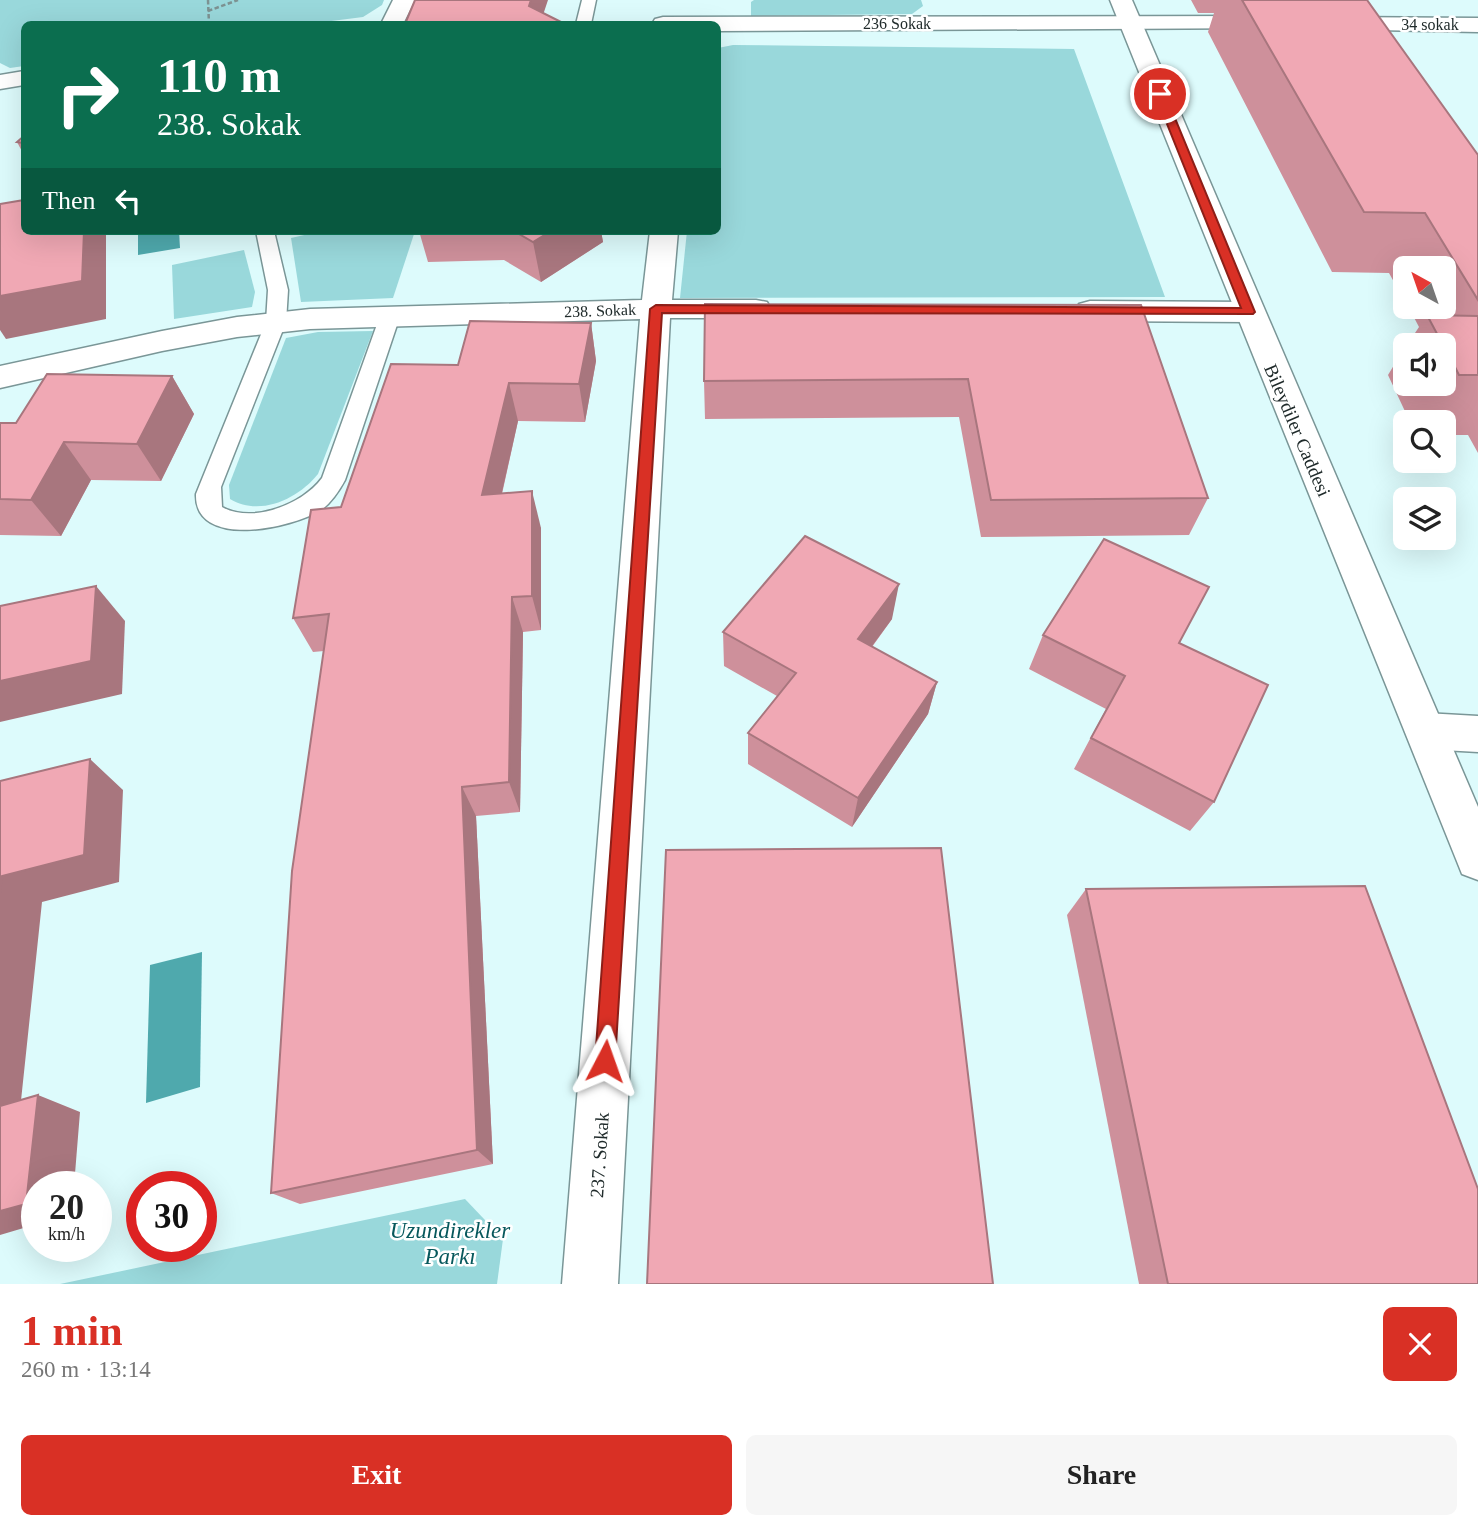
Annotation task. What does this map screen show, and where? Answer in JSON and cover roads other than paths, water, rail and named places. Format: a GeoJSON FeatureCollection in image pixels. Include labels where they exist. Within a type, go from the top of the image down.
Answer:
{"type":"FeatureCollection","features":[{"type":"Feature","properties":{"kind":"street"},"geometry":{"type":"LineString","coordinates":[[394,21],[404,0]]}},
{"type":"Feature","properties":{"kind":"street"},"geometry":{"type":"LineString","coordinates":[[1125,11],[1284,23]]}},
{"type":"Feature","properties":{"kind":"street","name":"236 Sokak"},"geometry":{"type":"LineString","coordinates":[[721,23],[1125,11]]}},
{"type":"Feature","properties":{"kind":"street","name":"Bileydiler Caddesi"},"geometry":{"type":"LineString","coordinates":[[1125,11],[1248,312],[1478,859]]}},
{"type":"Feature","properties":{"kind":"street","name":"34 sokak"},"geometry":{"type":"LineString","coordinates":[[1312,23],[1478,25]]}},
{"type":"Feature","properties":{"kind":"street"},"geometry":{"type":"LineString","coordinates":[[0,82],[21,78]]}},
{"type":"Feature","properties":{"kind":"street","name":"237. Sokak"},"geometry":{"type":"LineString","coordinates":[[590,1284],[656,309],[664,235]]}},
{"type":"Feature","properties":{"kind":"street","name":"238. Sokak"},"geometry":{"type":"LineString","coordinates":[[0,377],[162,341],[276,322],[656,309],[779,309]]}},
{"type":"Feature","properties":{"kind":"street"},"geometry":{"type":"LineString","coordinates":[[1066,310],[1248,312]]}},
{"type":"Feature","properties":{"kind":"street"},"geometry":{"type":"LineString","coordinates":[[1425,731],[1478,734]]}},
{"type":"Feature","properties":{"kind":"lane"},"geometry":{"type":"LineString","coordinates":[[585,21],[589,0]]}},
{"type":"Feature","properties":{"kind":"lane"},"geometry":{"type":"LineString","coordinates":[[266,235],[278,290],[276,322],[209,487],[207,502],[213,513],[223,518],[247,521],[293,513],[315,502],[333,480],[390,316]]}},
{"type":"Feature","properties":{"kind":"park label","name":"Uzundirekler Parkı"},"geometry":{"type":"Point","coordinates":[450,1243]}}]}
